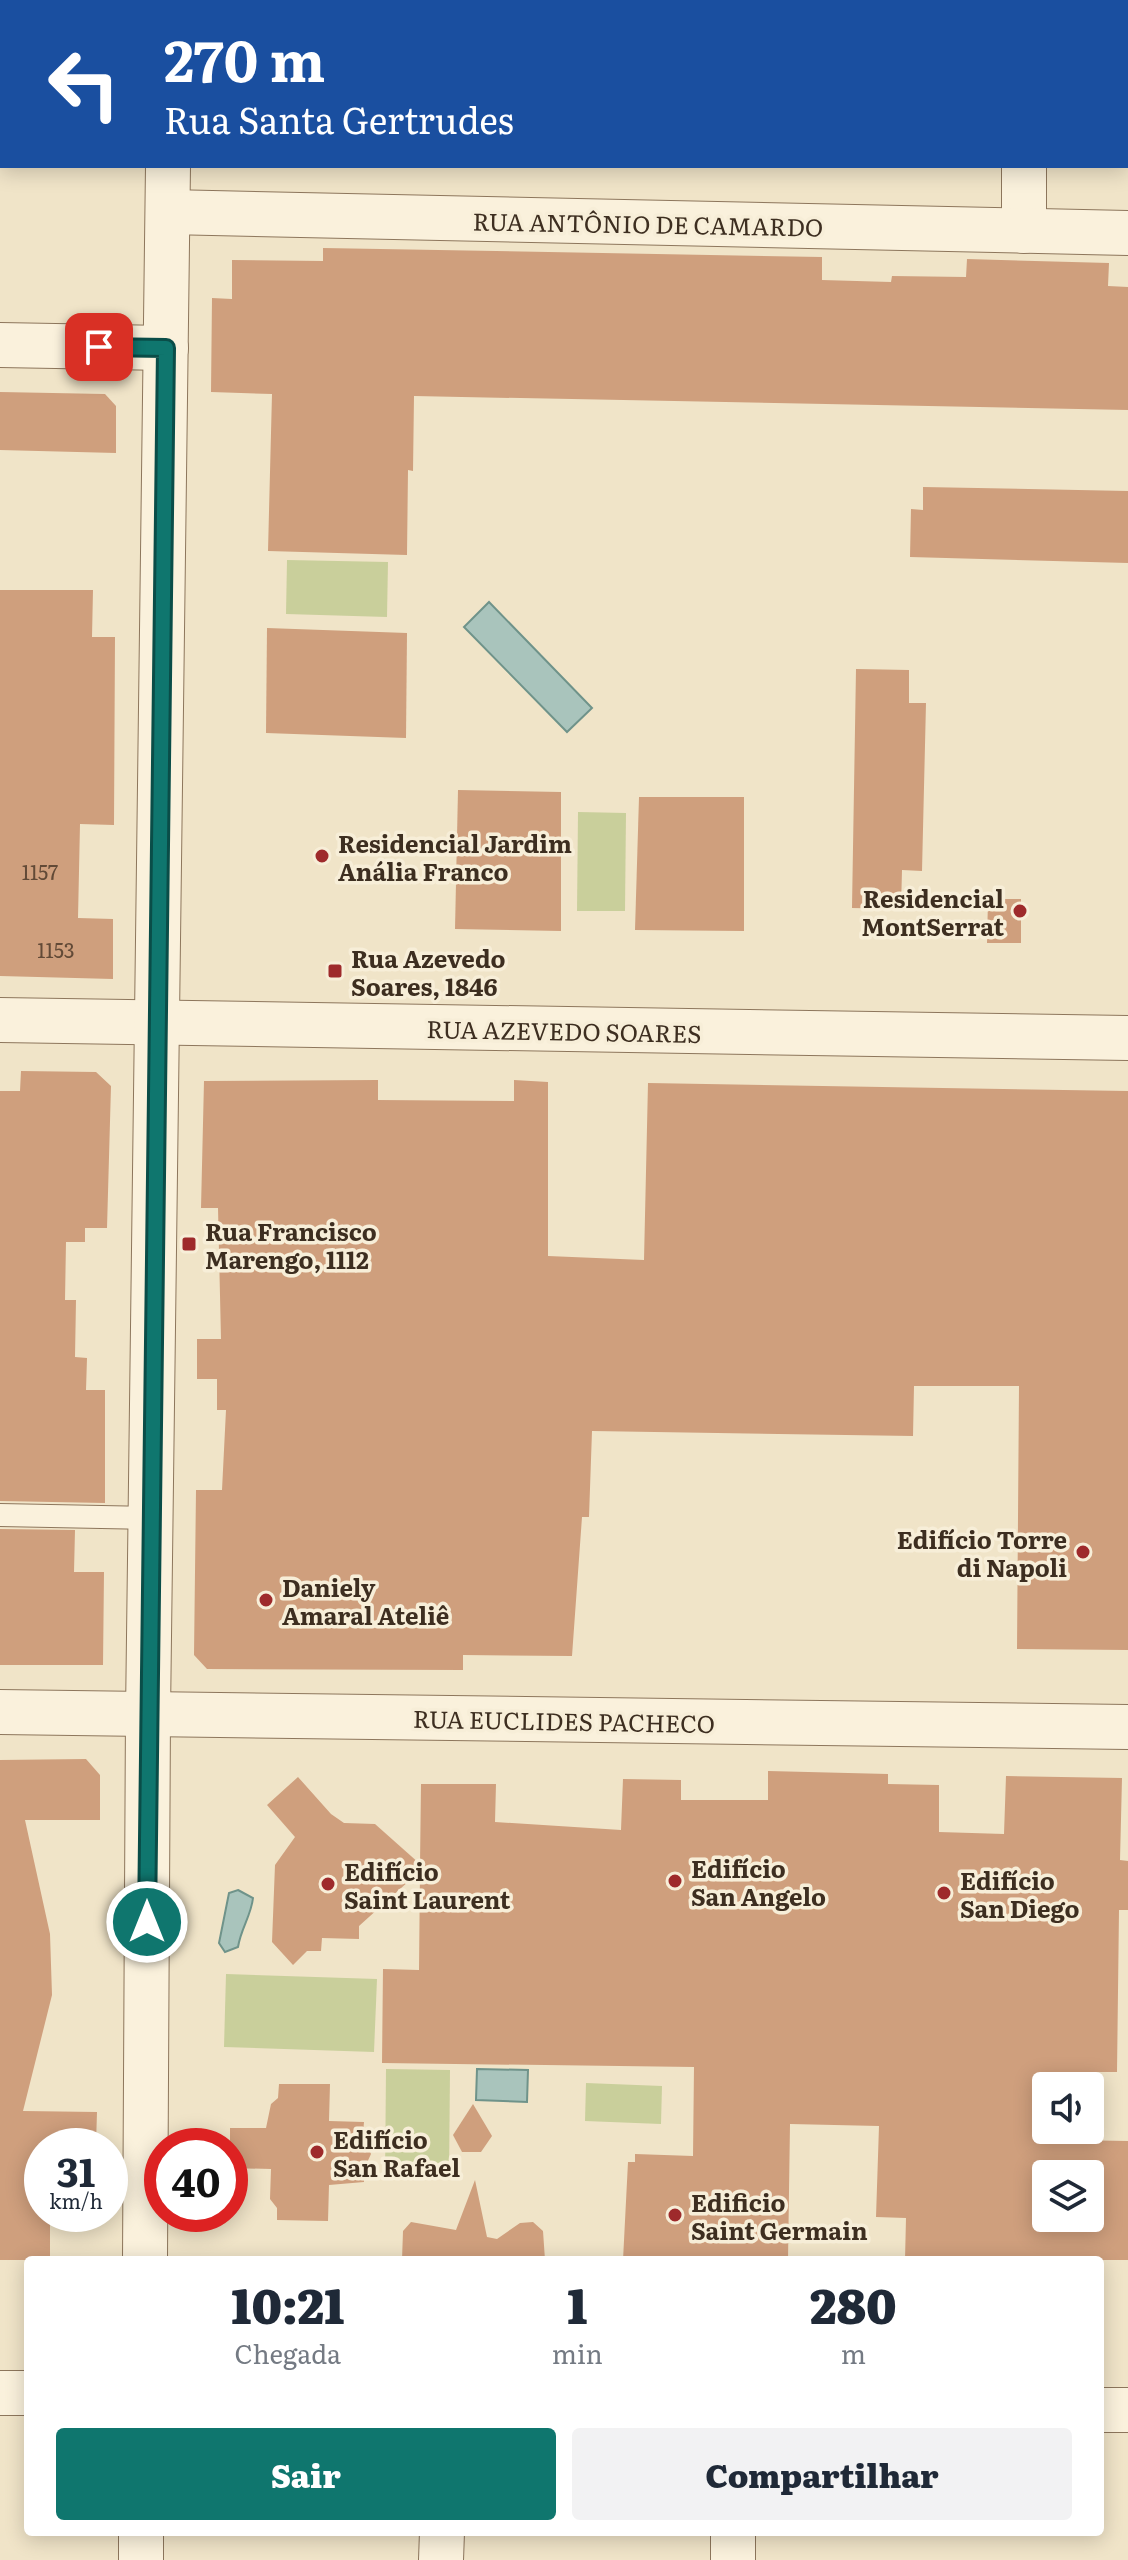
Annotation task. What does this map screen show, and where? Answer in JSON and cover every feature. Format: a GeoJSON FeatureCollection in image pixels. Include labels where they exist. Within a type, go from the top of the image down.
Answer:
{"type":"FeatureCollection","features":[{"type":"Feature","properties":{"kind":"street"},"geometry":{"type":"LineString","coordinates":[[145,2256],[148,1714],[168,168]]}},
{"type":"Feature","properties":{"kind":"street"},"geometry":{"type":"LineString","coordinates":[[1024,168],[1024,231]]}},
{"type":"Feature","properties":{"kind":"street","name":"RUA ANTÔNIO DE CAMARDO"},"geometry":{"type":"LineString","coordinates":[[168,212],[1128,233]]}},
{"type":"Feature","properties":{"kind":"street"},"geometry":{"type":"LineString","coordinates":[[0,345],[166,348]]}},
{"type":"Feature","properties":{"kind":"street","name":"RUA AZEVEDO SOARES"},"geometry":{"type":"LineString","coordinates":[[0,1020],[1128,1038]]}},
{"type":"Feature","properties":{"kind":"street","name":"RUA EUCLIDES PACHECO"},"geometry":{"type":"LineString","coordinates":[[0,1712],[1128,1727]]}},
{"type":"Feature","properties":{"kind":"street"},"geometry":{"type":"LineString","coordinates":[[0,2393],[24,2393]]}},
{"type":"Feature","properties":{"kind":"street"},"geometry":{"type":"LineString","coordinates":[[1104,2410],[1128,2410]]}},
{"type":"Feature","properties":{"kind":"street"},"geometry":{"type":"LineString","coordinates":[[141,2536],[141,2560]]}},
{"type":"Feature","properties":{"kind":"street"},"geometry":{"type":"LineString","coordinates":[[441,2560],[442,2536]]}},
{"type":"Feature","properties":{"kind":"street"},"geometry":{"type":"LineString","coordinates":[[733,2536],[733,2560]]}},
{"type":"Feature","properties":{"kind":"lane"},"geometry":{"type":"LineString","coordinates":[[0,1515],[152,1518]]}},
{"type":"Feature","properties":{"kind":"green space"},"geometry":{"type":"Polygon","coordinates":[[[287,560],[388,562],[387,617],[286,614],[287,560]]]}},
{"type":"Feature","properties":{"kind":"green space"},"geometry":{"type":"Polygon","coordinates":[[[578,812],[626,813],[625,911],[577,911],[578,812]]]}},
{"type":"Feature","properties":{"kind":"green space"},"geometry":{"type":"Polygon","coordinates":[[[226,1974],[377,1979],[374,2052],[224,2047],[226,1974]]]}},
{"type":"Feature","properties":{"kind":"green space"},"geometry":{"type":"Polygon","coordinates":[[[386,2069],[450,2070],[449,2179],[385,2178],[386,2069]]]}},
{"type":"Feature","properties":{"kind":"green space"},"geometry":{"type":"Polygon","coordinates":[[[586,2083],[662,2086],[661,2124],[585,2121],[586,2083]]]}},
{"type":"Feature","properties":{"kind":"water"},"geometry":{"type":"Polygon","coordinates":[[[489,602],[592,708],[567,732],[464,627],[489,602]]]}},
{"type":"Feature","properties":{"kind":"water"},"geometry":{"type":"Polygon","coordinates":[[[238,1890],[253,1898],[252,1904],[238,1947],[225,1952],[219,1943],[229,1893],[238,1890]]]}},
{"type":"Feature","properties":{"kind":"water"},"geometry":{"type":"Polygon","coordinates":[[[477,2069],[528,2070],[527,2102],[476,2100],[477,2069]]]}},
{"type":"Feature","properties":{"kind":"building"},"geometry":{"type":"Polygon","coordinates":[[[323,248],[822,257],[822,280],[891,282],[892,276],[966,277],[967,259],[1109,263],[1108,286],[1128,287],[1128,410],[414,396],[413,471],[408,470],[407,555],[268,551],[272,394],[211,392],[212,298],[232,299],[232,260],[323,261],[323,248]]]}},
{"type":"Feature","properties":{"kind":"building"},"geometry":{"type":"Polygon","coordinates":[[[0,392],[105,394],[116,406],[116,453],[0,450],[0,392]]]}},
{"type":"Feature","properties":{"kind":"building"},"geometry":{"type":"Polygon","coordinates":[[[923,487],[1128,491],[1128,563],[910,557],[911,509],[923,510],[923,487]]]}},
{"type":"Feature","properties":{"kind":"building"},"geometry":{"type":"Polygon","coordinates":[[[0,590],[93,590],[92,637],[115,637],[114,825],[80,824],[78,918],[113,919],[113,979],[0,976],[0,590]]]}},
{"type":"Feature","properties":{"kind":"building"},"geometry":{"type":"Polygon","coordinates":[[[267,628],[407,633],[406,738],[266,733],[267,628]]]}},
{"type":"Feature","properties":{"kind":"building"},"geometry":{"type":"Polygon","coordinates":[[[856,669],[909,670],[909,703],[926,703],[922,871],[902,870],[901,909],[852,908],[856,669]]]}},
{"type":"Feature","properties":{"kind":"building"},"geometry":{"type":"Polygon","coordinates":[[[458,790],[561,792],[561,931],[455,929],[458,790]]]}},
{"type":"Feature","properties":{"kind":"building"},"geometry":{"type":"Polygon","coordinates":[[[639,797],[744,797],[744,931],[635,930],[639,797]]]}},
{"type":"Feature","properties":{"kind":"building","name":"Residencial MontSerrat"},"geometry":{"type":"Polygon","coordinates":[[[988,899],[1021,899],[1021,943],[987,943],[988,899]]]}},
{"type":"Feature","properties":{"kind":"building"},"geometry":{"type":"Polygon","coordinates":[[[21,1071],[96,1072],[111,1086],[107,1228],[85,1228],[85,1242],[66,1242],[65,1300],[76,1300],[75,1357],[87,1358],[86,1390],[105,1390],[105,1503],[0,1501],[0,1091],[20,1091],[21,1071]]]}},
{"type":"Feature","properties":{"kind":"building"},"geometry":{"type":"Polygon","coordinates":[[[378,1080],[378,1100],[514,1101],[514,1080],[548,1082],[548,1256],[644,1260],[648,1083],[1128,1091],[1128,1650],[1017,1649],[1019,1386],[914,1386],[913,1436],[592,1431],[589,1517],[582,1517],[572,1656],[463,1655],[463,1670],[207,1669],[194,1655],[196,1490],[222,1490],[226,1410],[217,1410],[217,1379],[197,1379],[197,1339],[221,1339],[218,1208],[201,1208],[204,1081],[378,1080]]]}},
{"type":"Feature","properties":{"kind":"building"},"geometry":{"type":"Polygon","coordinates":[[[0,1529],[75,1530],[74,1572],[104,1572],[103,1665],[0,1665],[0,1529]]]}},
{"type":"Feature","properties":{"kind":"building"},"geometry":{"type":"Polygon","coordinates":[[[86,1759],[100,1775],[100,1820],[25,1820],[50,1934],[52,1995],[23,2111],[97,2112],[96,2128],[24,2128],[24,2232],[50,2232],[50,2256],[0,2260],[0,1760],[86,1759]]]}},
{"type":"Feature","properties":{"kind":"building"},"geometry":{"type":"Polygon","coordinates":[[[768,1771],[888,1774],[888,1784],[939,1785],[939,1832],[1004,1834],[1006,1776],[1122,1778],[1120,1860],[1128,1861],[1128,1910],[1119,1910],[1117,2072],[1032,2072],[1032,2144],[1128,2141],[1128,2260],[1104,2260],[1104,2256],[905,2256],[906,2218],[876,2217],[879,2126],[790,2124],[788,2256],[623,2256],[628,2162],[635,2162],[635,2154],[693,2156],[694,2067],[382,2063],[383,1969],[419,1970],[420,1871],[359,1926],[359,1939],[322,1938],[321,1951],[307,1951],[293,1965],[272,1942],[275,1865],[295,1837],[267,1805],[298,1777],[331,1814],[344,1823],[375,1824],[420,1864],[421,1784],[496,1784],[495,1822],[621,1830],[623,1779],[681,1780],[681,1800],[768,1800],[768,1771]]]}},
{"type":"Feature","properties":{"kind":"building","name":"Edifício San Rafael"},"geometry":{"type":"Polygon","coordinates":[[[279,2084],[330,2084],[329,2121],[364,2122],[363,2134],[371,2154],[364,2169],[364,2182],[329,2185],[328,2221],[277,2220],[277,2208],[270,2199],[271,2169],[248,2168],[248,2128],[266,2128],[271,2104],[278,2098],[279,2084]]]}},
{"type":"Feature","properties":{"kind":"building"},"geometry":{"type":"Polygon","coordinates":[[[473,2104],[492,2136],[481,2152],[462,2152],[453,2135],[473,2104]]]}},
{"type":"Feature","properties":{"kind":"building"},"geometry":{"type":"Polygon","coordinates":[[[475,2180],[487,2237],[497,2239],[520,2223],[533,2222],[543,2231],[545,2256],[402,2256],[403,2231],[411,2222],[456,2230],[475,2180]]]}},
{"type":"Feature","properties":{"kind":"place","name":"Residencial Jardim Anália Franco"},"geometry":{"type":"Point","coordinates":[322,856]}},
{"type":"Feature","properties":{"kind":"place","name":"Residencial MontSerrat"},"geometry":{"type":"Point","coordinates":[1020,911]}},
{"type":"Feature","properties":{"kind":"place","name":"Rua Azevedo Soares, 1846"},"geometry":{"type":"Point","coordinates":[335,971]}},
{"type":"Feature","properties":{"kind":"place","name":"Rua Francisco Marengo, 1112"},"geometry":{"type":"Point","coordinates":[189,1244]}},
{"type":"Feature","properties":{"kind":"place","name":"Edifício Torre di Napoli"},"geometry":{"type":"Point","coordinates":[1083,1552]}},
{"type":"Feature","properties":{"kind":"place","name":"Daniely Amaral Ateliê"},"geometry":{"type":"Point","coordinates":[266,1600]}},
{"type":"Feature","properties":{"kind":"place","name":"Edifício San Angelo"},"geometry":{"type":"Point","coordinates":[675,1881]}},
{"type":"Feature","properties":{"kind":"place","name":"Edifício Saint Laurent"},"geometry":{"type":"Point","coordinates":[328,1884]}},
{"type":"Feature","properties":{"kind":"place","name":"Edifício San Diego"},"geometry":{"type":"Point","coordinates":[944,1893]}},
{"type":"Feature","properties":{"kind":"place","name":"Edifício San Rafael"},"geometry":{"type":"Point","coordinates":[317,2152]}},
{"type":"Feature","properties":{"kind":"place","name":"Edificio Saint Germain"},"geometry":{"type":"Point","coordinates":[675,2215]}},
{"type":"Feature","properties":{"kind":"route"},"geometry":{"type":"LineString","coordinates":[[99,347],[166,348],[147,1922]]}}]}
